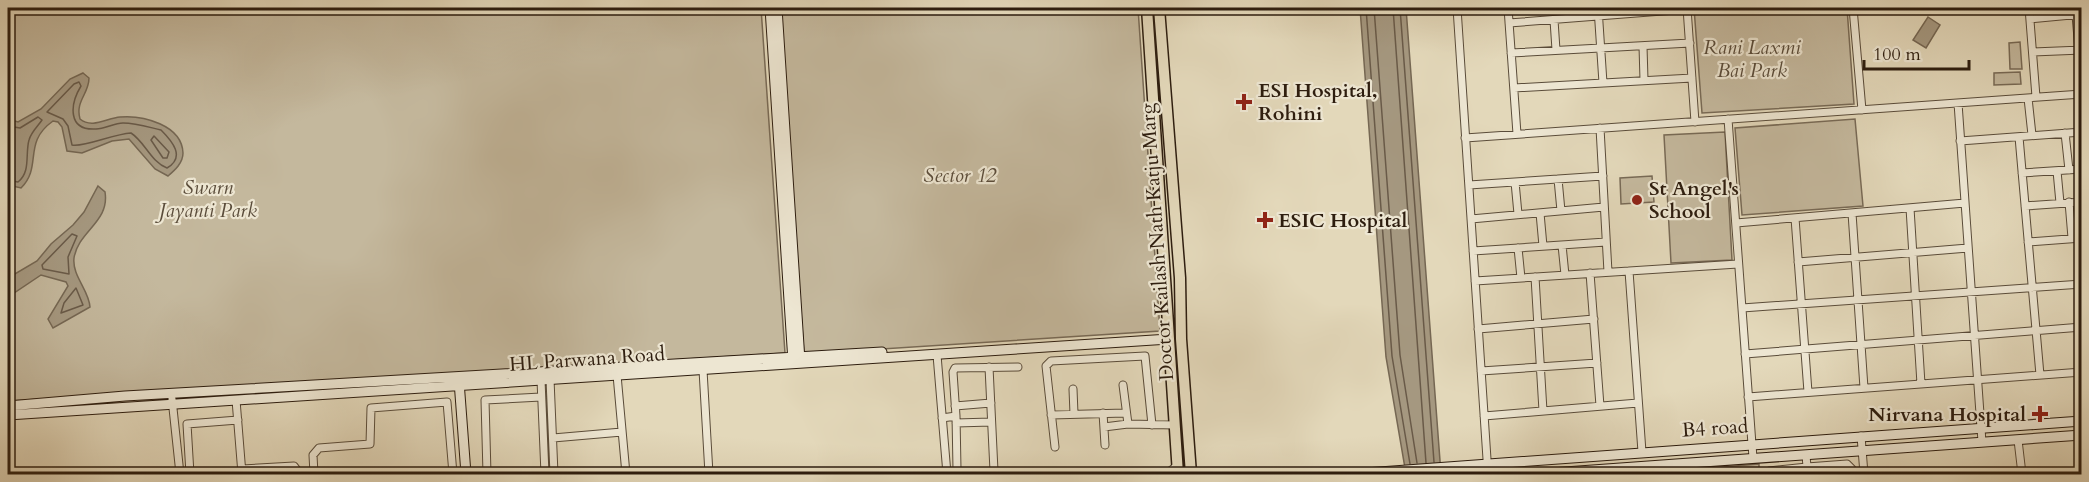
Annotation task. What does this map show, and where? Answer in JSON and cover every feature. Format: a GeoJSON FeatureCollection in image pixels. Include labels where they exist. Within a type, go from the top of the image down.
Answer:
{"type":"FeatureCollection","features":[{"type":"Feature","properties":{"kind":"main road","name":"Doctor Kailash Nath Katju Marg"},"geometry":{"type":"LineString","coordinates":[[1147,8],[1178,470]]}},
{"type":"Feature","properties":{"kind":"main road","name":"Doctor Kailash Nath Katju Marg"},"geometry":{"type":"LineString","coordinates":[[1159,8],[1191,474]]}},
{"type":"Feature","properties":{"kind":"main road"},"geometry":{"type":"LineString","coordinates":[[1165,254],[1177,253]]}},
{"type":"Feature","properties":{"kind":"street"},"geometry":{"type":"LineString","coordinates":[[770,8],[796,360]]}},
{"type":"Feature","properties":{"kind":"street"},"geometry":{"type":"LineString","coordinates":[[777,8],[796,360]]}},
{"type":"Feature","properties":{"kind":"street"},"geometry":{"type":"LineString","coordinates":[[1457,8],[1488,474]]}},
{"type":"Feature","properties":{"kind":"street"},"geometry":{"type":"LineString","coordinates":[[1509,8],[1517,134]]}},
{"type":"Feature","properties":{"kind":"street"},"geometry":{"type":"LineString","coordinates":[[1598,8],[1603,83]]}},
{"type":"Feature","properties":{"kind":"street"},"geometry":{"type":"LineString","coordinates":[[1509,23],[1687,8],[1695,122]]}},
{"type":"Feature","properties":{"kind":"street"},"geometry":{"type":"LineString","coordinates":[[1853,8],[1862,110]]}},
{"type":"Feature","properties":{"kind":"street"},"geometry":{"type":"LineString","coordinates":[[2029,8],[2033,52],[2032,135]]}},
{"type":"Feature","properties":{"kind":"street"},"geometry":{"type":"LineString","coordinates":[[2030,19],[2079,15],[2080,50],[2033,52]]}},
{"type":"Feature","properties":{"kind":"street"},"geometry":{"type":"LineString","coordinates":[[1554,20],[1556,50]]}},
{"type":"Feature","properties":{"kind":"street"},"geometry":{"type":"LineString","coordinates":[[1511,53],[1690,43]]}},
{"type":"Feature","properties":{"kind":"street"},"geometry":{"type":"LineString","coordinates":[[1643,46],[1644,80]]}},
{"type":"Feature","properties":{"kind":"street"},"geometry":{"type":"LineString","coordinates":[[1514,88],[1692,78]]}},
{"type":"Feature","properties":{"kind":"street"},"geometry":{"type":"LineString","coordinates":[[1466,138],[2082,94]]}},
{"type":"Feature","properties":{"kind":"street"},"geometry":{"type":"LineString","coordinates":[[1958,103],[1982,442]]}},
{"type":"Feature","properties":{"kind":"street"},"geometry":{"type":"LineString","coordinates":[[1728,119],[1753,458]]}},
{"type":"Feature","properties":{"kind":"street"},"geometry":{"type":"LineString","coordinates":[[1600,128],[1608,272]]}},
{"type":"Feature","properties":{"kind":"street"},"geometry":{"type":"LineString","coordinates":[[1960,141],[2082,132]]}},
{"type":"Feature","properties":{"kind":"street"},"geometry":{"type":"LineString","coordinates":[[2065,133],[2069,170]]}},
{"type":"Feature","properties":{"kind":"street"},"geometry":{"type":"LineString","coordinates":[[2019,137],[2040,375]]}},
{"type":"Feature","properties":{"kind":"street"},"geometry":{"type":"LineString","coordinates":[[2022,173],[2082,169]]}},
{"type":"Feature","properties":{"kind":"street"},"geometry":{"type":"LineString","coordinates":[[2057,171],[2060,203]]}},
{"type":"Feature","properties":{"kind":"street"},"geometry":{"type":"LineString","coordinates":[[1469,185],[1603,176]]}},
{"type":"Feature","properties":{"kind":"street"},"geometry":{"type":"LineString","coordinates":[[1558,179],[1561,211]]}},
{"type":"Feature","properties":{"kind":"street"},"geometry":{"type":"LineString","coordinates":[[1515,182],[1518,214]]}},
{"type":"Feature","properties":{"kind":"street"},"geometry":{"type":"LineString","coordinates":[[2069,202],[2072,238]]}},
{"type":"Feature","properties":{"kind":"street"},"geometry":{"type":"LineString","coordinates":[[2025,206],[2082,202]]}},
{"type":"Feature","properties":{"kind":"street"},"geometry":{"type":"LineString","coordinates":[[1736,223],[1965,203]]}},
{"type":"Feature","properties":{"kind":"street"},"geometry":{"type":"LineString","coordinates":[[1471,219],[1604,207]]}},
{"type":"Feature","properties":{"kind":"street"},"geometry":{"type":"LineString","coordinates":[[1910,208],[1921,384]]}},
{"type":"Feature","properties":{"kind":"street"},"geometry":{"type":"LineString","coordinates":[[1540,213],[1543,246]]}},
{"type":"Feature","properties":{"kind":"street"},"geometry":{"type":"LineString","coordinates":[[1852,213],[1864,388]]}},
{"type":"Feature","properties":{"kind":"street"},"geometry":{"type":"LineString","coordinates":[[1795,218],[1808,392]]}},
{"type":"Feature","properties":{"kind":"street"},"geometry":{"type":"LineString","coordinates":[[2028,242],[2082,238]]}},
{"type":"Feature","properties":{"kind":"street"},"geometry":{"type":"LineString","coordinates":[[1473,251],[1606,242]]}},
{"type":"Feature","properties":{"kind":"street"},"geometry":{"type":"LineString","coordinates":[[1562,245],[1565,275]]}},
{"type":"Feature","properties":{"kind":"street"},"geometry":{"type":"LineString","coordinates":[[1518,248],[1521,278]]}},
{"type":"Feature","properties":{"kind":"street"},"geometry":{"type":"LineString","coordinates":[[1798,262],[1968,248]]}},
{"type":"Feature","properties":{"kind":"street"},"geometry":{"type":"LineString","coordinates":[[1475,281],[1738,264]]}},
{"type":"Feature","properties":{"kind":"street"},"geometry":{"type":"LineString","coordinates":[[1629,271],[1642,452]]}},
{"type":"Feature","properties":{"kind":"street"},"geometry":{"type":"LineString","coordinates":[[1590,273],[1600,406]]}},
{"type":"Feature","properties":{"kind":"street"},"geometry":{"type":"LineString","coordinates":[[1535,277],[1543,411]]}},
{"type":"Feature","properties":{"kind":"street"},"geometry":{"type":"LineString","coordinates":[[1742,308],[2082,284]]}},
{"type":"Feature","properties":{"kind":"street"},"geometry":{"type":"LineString","coordinates":[[1478,329],[1594,319]]}},
{"type":"Feature","properties":{"kind":"street"},"geometry":{"type":"LineString","coordinates":[[1745,354],[1974,333],[2036,332],[2082,327]]}},
{"type":"Feature","properties":{"kind":"street"},"geometry":{"type":"LineString","coordinates":[[8,406],[171,394],[459,381],[1169,336]]}},
{"type":"Feature","properties":{"kind":"street","name":"HL Parwana Road"},"geometry":{"type":"LineString","coordinates":[[8,415],[446,387],[459,381],[546,380],[703,370],[796,360],[937,355],[1169,336]]}},
{"type":"Feature","properties":{"kind":"street"},"geometry":{"type":"LineString","coordinates":[[937,355],[947,474]]}},
{"type":"Feature","properties":{"kind":"street"},"geometry":{"type":"LineString","coordinates":[[1055,447],[1047,363],[1145,356],[1152,425]]}},
{"type":"Feature","properties":{"kind":"street"},"geometry":{"type":"LineString","coordinates":[[1481,371],[1597,363]]}},
{"type":"Feature","properties":{"kind":"street"},"geometry":{"type":"LineString","coordinates":[[989,367],[994,471]]}},
{"type":"Feature","properties":{"kind":"street"},"geometry":{"type":"LineString","coordinates":[[957,469],[953,372],[955,368],[1018,367]]}},
{"type":"Feature","properties":{"kind":"street"},"geometry":{"type":"LineString","coordinates":[[703,370],[709,474]]}},
{"type":"Feature","properties":{"kind":"street"},"geometry":{"type":"LineString","coordinates":[[1748,397],[2082,372]]}},
{"type":"Feature","properties":{"kind":"street"},"geometry":{"type":"LineString","coordinates":[[617,375],[626,474]]}},
{"type":"Feature","properties":{"kind":"street"},"geometry":{"type":"LineString","coordinates":[[545,474],[541,397],[546,380]]}},
{"type":"Feature","properties":{"kind":"street"},"geometry":{"type":"LineString","coordinates":[[546,380],[553,438],[554,474]]}},
{"type":"Feature","properties":{"kind":"street"},"geometry":{"type":"LineString","coordinates":[[459,381],[466,474]]}},
{"type":"Feature","properties":{"kind":"street"},"geometry":{"type":"LineString","coordinates":[[1123,385],[1128,424]]}},
{"type":"Feature","properties":{"kind":"street"},"geometry":{"type":"LineString","coordinates":[[446,387],[453,474]]}},
{"type":"Feature","properties":{"kind":"street"},"geometry":{"type":"LineString","coordinates":[[1073,389],[1074,414]]}},
{"type":"Feature","properties":{"kind":"street"},"geometry":{"type":"LineString","coordinates":[[171,394],[180,474]]}},
{"type":"Feature","properties":{"kind":"street"},"geometry":{"type":"LineString","coordinates":[[487,474],[485,400],[541,397]]}},
{"type":"Feature","properties":{"kind":"street"},"geometry":{"type":"LineString","coordinates":[[236,400],[242,472],[294,466],[300,474]]}},
{"type":"Feature","properties":{"kind":"street"},"geometry":{"type":"LineString","coordinates":[[314,474],[313,454],[319,448],[370,444],[371,408],[447,402]]}},
{"type":"Feature","properties":{"kind":"street"},"geometry":{"type":"LineString","coordinates":[[1484,416],[1638,403]]}},
{"type":"Feature","properties":{"kind":"street"},"geometry":{"type":"LineString","coordinates":[[955,406],[991,404]]}},
{"type":"Feature","properties":{"kind":"street"},"geometry":{"type":"LineString","coordinates":[[1103,413],[1105,445]]}},
{"type":"Feature","properties":{"kind":"street"},"geometry":{"type":"LineString","coordinates":[[1051,415],[1125,413]]}},
{"type":"Feature","properties":{"kind":"street"},"geometry":{"type":"LineString","coordinates":[[942,418],[992,422]]}},
{"type":"Feature","properties":{"kind":"street"},"geometry":{"type":"LineString","coordinates":[[190,474],[187,424],[238,420]]}},
{"type":"Feature","properties":{"kind":"street","name":"B4 road"},"geometry":{"type":"LineString","coordinates":[[1352,474],[1752,443],[2082,421]]}},
{"type":"Feature","properties":{"kind":"street"},"geometry":{"type":"LineString","coordinates":[[1104,427],[1128,424],[1175,425]]}},
{"type":"Feature","properties":{"kind":"street"},"geometry":{"type":"LineString","coordinates":[[553,438],[622,432]]}},
{"type":"Feature","properties":{"kind":"street","name":"B4 road"},"geometry":{"type":"LineString","coordinates":[[1537,474],[2082,435]]}},
{"type":"Feature","properties":{"kind":"street"},"geometry":{"type":"LineString","coordinates":[[1861,436],[1864,474]]}},
{"type":"Feature","properties":{"kind":"street"},"geometry":{"type":"LineString","coordinates":[[2018,440],[2022,474]]}},
{"type":"Feature","properties":{"kind":"street"},"geometry":{"type":"LineString","coordinates":[[1806,454],[1807,467]]}},
{"type":"Feature","properties":{"kind":"street"},"geometry":{"type":"LineString","coordinates":[[8,464],[8,474]]}},
{"type":"Feature","properties":{"kind":"street"},"geometry":{"type":"LineString","coordinates":[[1766,474],[1769,471],[1848,464],[1852,469],[1852,474]]}},
{"type":"Feature","properties":{"kind":"street"},"geometry":{"type":"LineString","coordinates":[[1166,474],[1178,470]]}},
{"type":"Feature","properties":{"kind":"green space","name":"Swarn Jayanti Park"},"geometry":{"type":"Polygon","coordinates":[[[8,8],[761,8],[785,353],[8,401],[8,8]]]}},
{"type":"Feature","properties":{"kind":"green space","name":"Sector 12"},"geometry":{"type":"Polygon","coordinates":[[[779,8],[1138,8],[1160,331],[804,354],[779,8]]]}},
{"type":"Feature","properties":{"kind":"green space","name":"Rani Laxmi Bai Park"},"geometry":{"type":"Polygon","coordinates":[[[1694,8],[1847,8],[1854,104],[1702,113],[1694,8]]]}},
{"type":"Feature","properties":{"kind":"green space"},"geometry":{"type":"Polygon","coordinates":[[[2020,42],[2022,69],[2010,69],[2009,43],[2020,42]]]}},
{"type":"Feature","properties":{"kind":"green space"},"geometry":{"type":"Polygon","coordinates":[[[2020,72],[2021,84],[1994,85],[1994,73],[2020,72]]]}},
{"type":"Feature","properties":{"kind":"green space"},"geometry":{"type":"Polygon","coordinates":[[[1855,119],[1863,206],[1742,215],[1735,128],[1855,119]]]}},
{"type":"Feature","properties":{"kind":"green space"},"geometry":{"type":"Polygon","coordinates":[[[1725,132],[1732,260],[1671,263],[1664,135],[1725,132]]]}},
{"type":"Feature","properties":{"kind":"green space"},"geometry":{"type":"Polygon","coordinates":[[[1652,176],[1654,202],[1621,204],[1620,178],[1652,176]]]}},
{"type":"Feature","properties":{"kind":"green space"},"geometry":{"type":"Polygon","coordinates":[[[1759,464],[1759,474],[1639,474],[1759,464]]]}},
{"type":"Feature","properties":{"kind":"water"},"geometry":{"type":"Polygon","coordinates":[[[1360,8],[1406,8],[1441,474],[1406,474],[1386,357],[1360,8]]]}},
{"type":"Feature","properties":{"kind":"water"},"geometry":{"type":"Polygon","coordinates":[[[1928,17],[1940,25],[1926,48],[1913,40],[1928,17]]]}},
{"type":"Feature","properties":{"kind":"water"},"geometry":{"type":"Polygon","coordinates":[[[83,73],[89,78],[79,107],[80,119],[95,123],[129,117],[160,124],[176,135],[181,143],[183,157],[176,169],[168,176],[155,169],[129,139],[112,141],[82,153],[67,151],[62,127],[58,122],[53,121],[38,138],[27,180],[21,188],[8,185],[8,119],[18,122],[41,109],[70,79],[83,73]]]}},
{"type":"Feature","properties":{"kind":"water"},"geometry":{"type":"Polygon","coordinates":[[[98,186],[105,192],[103,211],[81,241],[74,258],[74,265],[90,307],[53,328],[48,319],[68,286],[66,282],[41,275],[8,297],[8,278],[37,261],[51,244],[73,225],[84,212],[98,186]]]}},
{"type":"Feature","properties":{"kind":"place","name":"ESI Hospital, Rohini"},"geometry":{"type":"Point","coordinates":[1244,102]}},
{"type":"Feature","properties":{"kind":"place","name":"St Angel's School"},"geometry":{"type":"Point","coordinates":[1637,200]}},
{"type":"Feature","properties":{"kind":"place","name":"ESIC Hospital"},"geometry":{"type":"Point","coordinates":[1265,220]}},
{"type":"Feature","properties":{"kind":"place","name":"Nirvana Hospital"},"geometry":{"type":"Point","coordinates":[2040,414]}}]}
